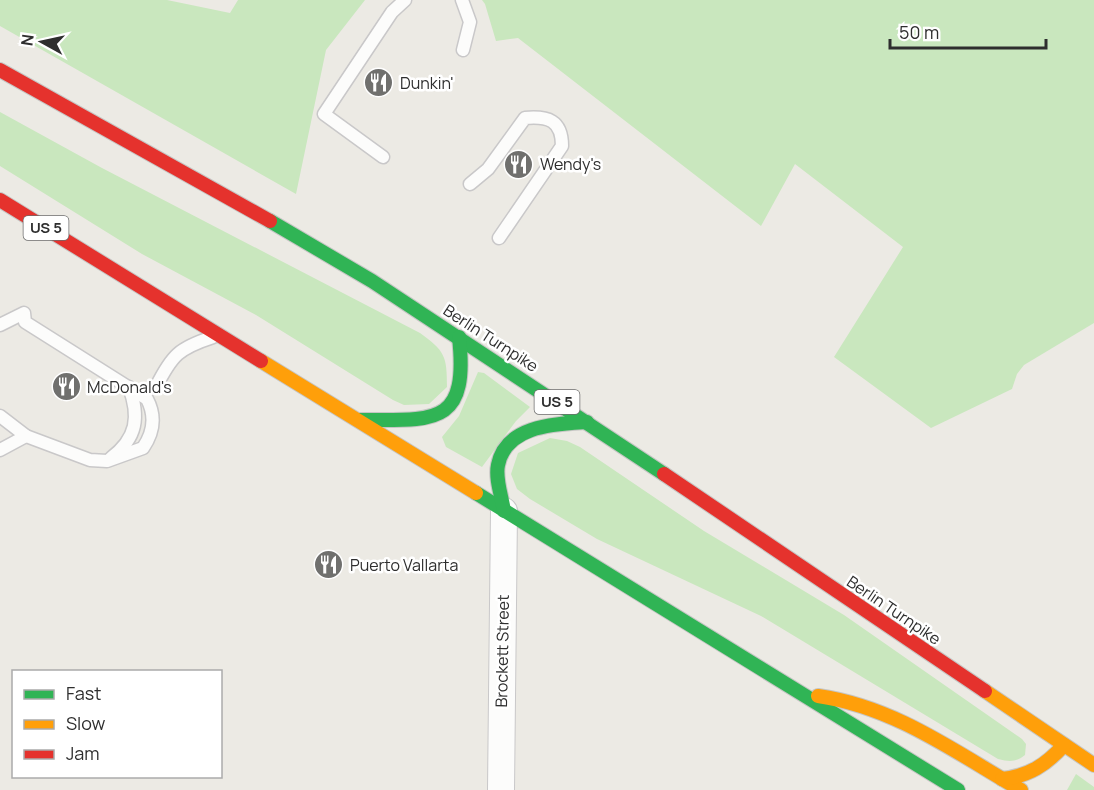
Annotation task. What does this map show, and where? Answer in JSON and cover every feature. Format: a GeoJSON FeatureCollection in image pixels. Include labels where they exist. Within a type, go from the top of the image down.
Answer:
{"type":"FeatureCollection","features":[{"type":"Feature","properties":{"kind":"highway","name":"Berlin Turnpike"},"geometry":{"type":"LineString","coordinates":[[0,70],[293,233],[459,337],[1094,765]]}},
{"type":"Feature","properties":{"kind":"highway","name":"US 5"},"geometry":{"type":"LineString","coordinates":[[0,200],[958,790]]}},
{"type":"Feature","properties":{"kind":"highway"},"geometry":{"type":"LineString","coordinates":[[358,420],[438,417],[453,404],[461,385],[464,366],[459,337]]}},
{"type":"Feature","properties":{"kind":"highway"},"geometry":{"type":"LineString","coordinates":[[504,511],[497,466],[502,450],[513,436],[548,424],[587,422]]}},
{"type":"Feature","properties":{"kind":"highway"},"geometry":{"type":"LineString","coordinates":[[801,695],[844,698],[885,714],[1021,790]]}},
{"type":"Feature","properties":{"kind":"highway"},"geometry":{"type":"LineString","coordinates":[[1002,779],[1036,772],[1050,762],[1064,745]]}},
{"type":"Feature","properties":{"kind":"street","name":"Brockett Street"},"geometry":{"type":"LineString","coordinates":[[501,790],[504,511]]}},
{"type":"Feature","properties":{"kind":"lane"},"geometry":{"type":"LineString","coordinates":[[382,157],[324,114],[392,12],[405,0]]}},
{"type":"Feature","properties":{"kind":"lane"},"geometry":{"type":"LineString","coordinates":[[462,0],[470,22],[463,50]]}},
{"type":"Feature","properties":{"kind":"lane"},"geometry":{"type":"LineString","coordinates":[[470,184],[488,169],[525,118],[549,118],[558,124],[562,135],[562,146],[499,238]]}},
{"type":"Feature","properties":{"kind":"lane"},"geometry":{"type":"LineString","coordinates":[[0,325],[24,313],[25,322],[147,399],[153,410],[153,427],[143,448],[107,461],[90,460],[26,436],[0,416]]}},
{"type":"Feature","properties":{"kind":"lane"},"geometry":{"type":"LineString","coordinates":[[156,387],[166,366],[185,346],[219,335]]}},
{"type":"Feature","properties":{"kind":"lane"},"geometry":{"type":"LineString","coordinates":[[107,461],[123,449],[134,425],[137,409],[129,387]]}},
{"type":"Feature","properties":{"kind":"lane"},"geometry":{"type":"LineString","coordinates":[[0,450],[26,436]]}},
{"type":"Feature","properties":{"kind":"green space"},"geometry":{"type":"Polygon","coordinates":[[[0,0],[167,0],[230,13],[238,0],[365,0],[326,50],[296,194],[0,26],[0,0]]]}},
{"type":"Feature","properties":{"kind":"green space"},"geometry":{"type":"Polygon","coordinates":[[[482,0],[1094,0],[1094,323],[1024,365],[1017,374],[1012,389],[931,428],[834,357],[903,247],[795,164],[761,226],[518,38],[496,41],[482,0]]]}},
{"type":"Feature","properties":{"kind":"green space"},"geometry":{"type":"Polygon","coordinates":[[[0,112],[102,168],[420,333],[443,355],[447,387],[429,404],[404,405],[256,315],[142,254],[0,166],[0,112]]]}},
{"type":"Feature","properties":{"kind":"green space"},"geometry":{"type":"Polygon","coordinates":[[[478,372],[484,373],[530,407],[516,421],[482,467],[446,447],[442,437],[459,416],[478,372]]]}},
{"type":"Feature","properties":{"kind":"green space"},"geometry":{"type":"Polygon","coordinates":[[[550,438],[567,441],[580,447],[704,531],[844,615],[1022,739],[1026,744],[1025,755],[1013,761],[998,759],[761,616],[597,539],[530,499],[517,489],[511,474],[518,453],[550,438]]]}},
{"type":"Feature","properties":{"kind":"green space"},"geometry":{"type":"Polygon","coordinates":[[[1076,774],[1094,787],[1094,790],[1067,790],[1076,774]]]}},
{"type":"Feature","properties":{"kind":"traffic: fast"},"geometry":{"type":"LineString","coordinates":[[270,221],[372,281],[664,474]]}},
{"type":"Feature","properties":{"kind":"traffic: fast"},"geometry":{"type":"LineString","coordinates":[[359,420],[408,420],[426,417],[441,412],[452,403],[458,388],[461,366],[459,337]]}},
{"type":"Feature","properties":{"kind":"traffic: fast"},"geometry":{"type":"LineString","coordinates":[[504,511],[497,470],[503,452],[511,442],[521,434],[534,429],[587,422]]}},
{"type":"Feature","properties":{"kind":"traffic: fast"},"geometry":{"type":"LineString","coordinates":[[476,493],[958,790]]}},
{"type":"Feature","properties":{"kind":"traffic: slow"},"geometry":{"type":"LineString","coordinates":[[261,361],[476,493]]}},
{"type":"Feature","properties":{"kind":"traffic: slow"},"geometry":{"type":"LineString","coordinates":[[985,691],[1094,765]]}},
{"type":"Feature","properties":{"kind":"traffic: slow"},"geometry":{"type":"LineString","coordinates":[[818,696],[873,710],[899,721],[948,746],[1021,790]]}},
{"type":"Feature","properties":{"kind":"traffic: slow"},"geometry":{"type":"LineString","coordinates":[[1002,779],[1029,772],[1051,758],[1064,745]]}},
{"type":"Feature","properties":{"kind":"traffic: jam"},"geometry":{"type":"LineString","coordinates":[[0,70],[270,221]]}},
{"type":"Feature","properties":{"kind":"traffic: jam"},"geometry":{"type":"LineString","coordinates":[[0,200],[261,361]]}},
{"type":"Feature","properties":{"kind":"traffic: jam"},"geometry":{"type":"LineString","coordinates":[[664,474],[985,691]]}},
{"type":"Feature","properties":{"kind":"place","name":"Dunkin'"},"geometry":{"type":"Point","coordinates":[379,83]}},
{"type":"Feature","properties":{"kind":"place","name":"Wendy's"},"geometry":{"type":"Point","coordinates":[519,164]}},
{"type":"Feature","properties":{"kind":"place","name":"McDonald's"},"geometry":{"type":"Point","coordinates":[66,387]}},
{"type":"Feature","properties":{"kind":"place","name":"Puerto Vallarta"},"geometry":{"type":"Point","coordinates":[329,565]}}]}
